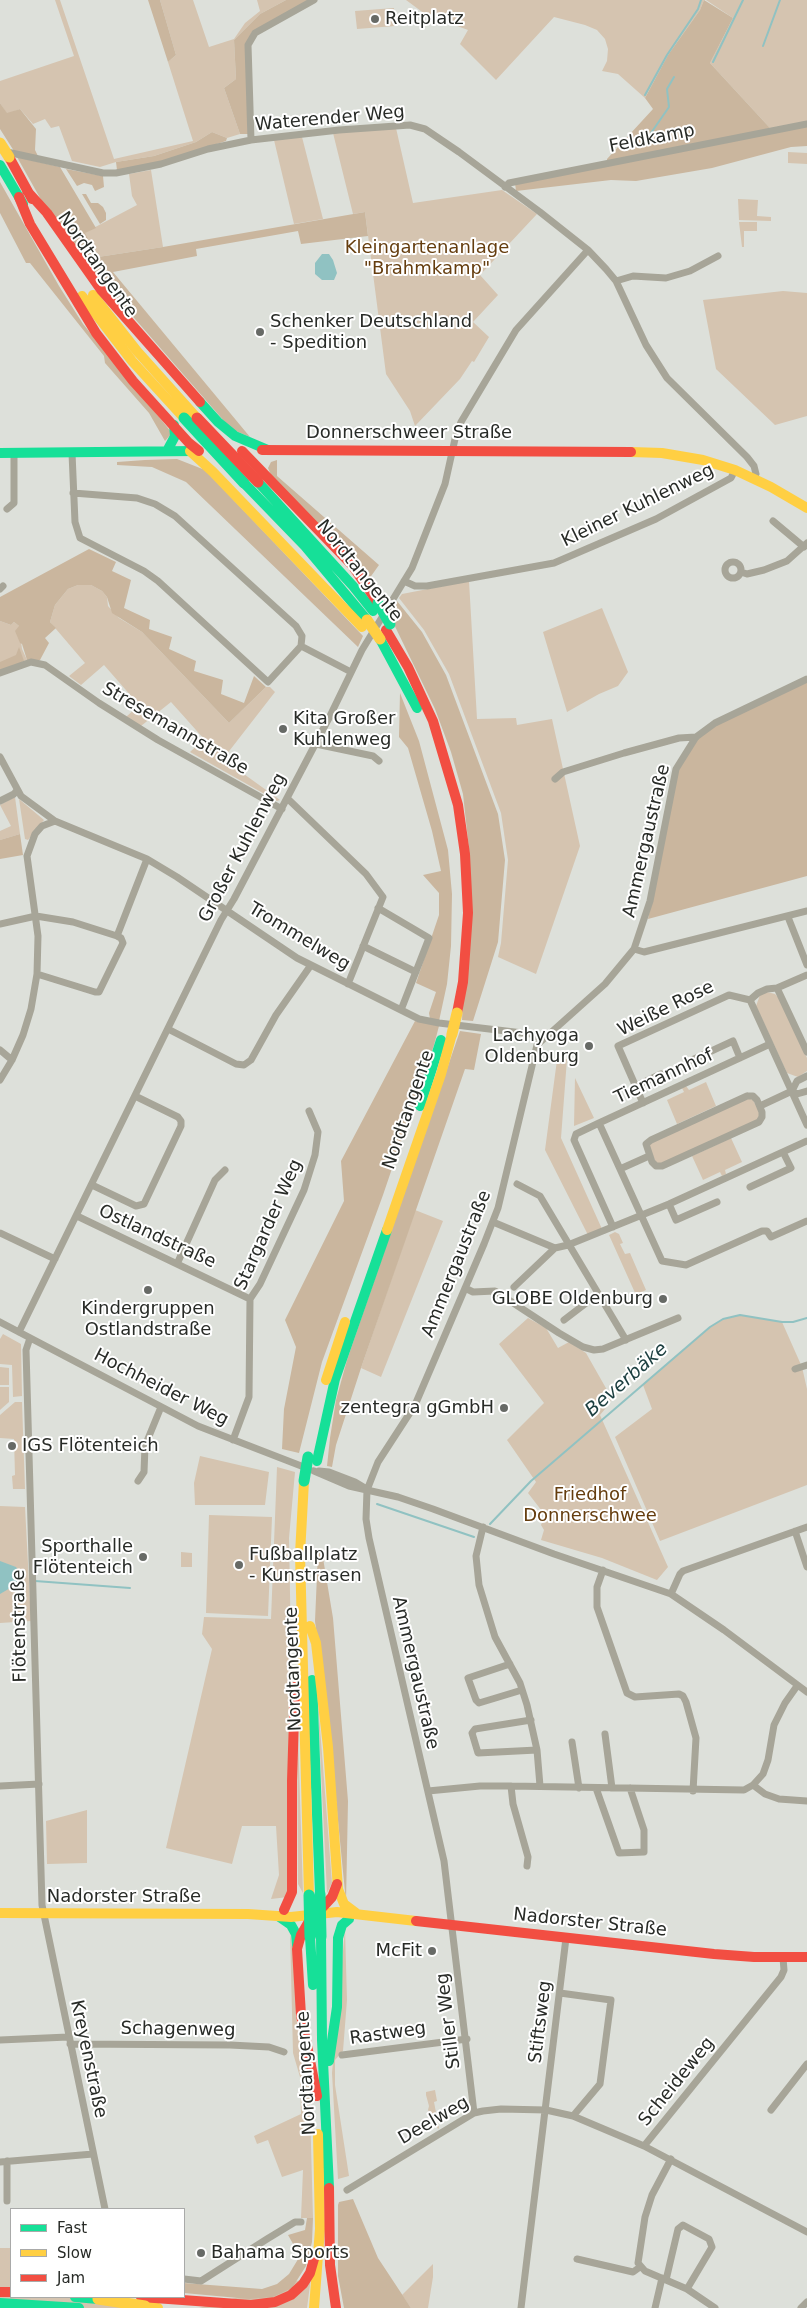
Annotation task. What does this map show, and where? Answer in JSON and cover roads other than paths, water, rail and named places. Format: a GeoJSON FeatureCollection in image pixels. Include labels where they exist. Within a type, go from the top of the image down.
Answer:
{"type":"FeatureCollection","features":[{"type":"Feature","properties":{"kind":"main road","name":"Nordtangente"},"geometry":{"type":"LineString","coordinates":[[0,143],[3,157],[51,250],[90,307],[179,422],[244,482],[370,615]]}},
{"type":"Feature","properties":{"kind":"main road","name":"Nordtangente"},"geometry":{"type":"LineString","coordinates":[[23,194],[100,304],[137,351],[198,418],[263,479],[353,586],[370,615]]}},
{"type":"Feature","properties":{"kind":"main road"},"geometry":{"type":"LineString","coordinates":[[23,194],[46,213],[86,270],[129,324],[225,429],[244,440],[271,450],[263,479]]}},
{"type":"Feature","properties":{"kind":"main road"},"geometry":{"type":"LineString","coordinates":[[167,451],[175,436],[179,422]]}},
{"type":"Feature","properties":{"kind":"main road"},"geometry":{"type":"LineString","coordinates":[[179,422],[190,444],[213,472],[370,615],[383,635],[390,665],[403,670],[404,650],[383,635],[370,615]]}},
{"type":"Feature","properties":{"kind":"main road"},"geometry":{"type":"LineString","coordinates":[[213,472],[214,458],[225,438],[225,429]]}},
{"type":"Feature","properties":{"kind":"main road","name":"Donnerschweer Straße"},"geometry":{"type":"LineString","coordinates":[[0,453],[218,450],[599,450],[662,452],[703,460],[735,470],[754,478],[807,508]]}},
{"type":"Feature","properties":{"kind":"main road"},"geometry":{"type":"LineString","coordinates":[[242,451],[263,479]]}},
{"type":"Feature","properties":{"kind":"main road","name":"Nordtangente"},"geometry":{"type":"LineString","coordinates":[[314,1894],[302,1647],[300,1554],[320,1400],[332,1359],[418,1112],[448,1033],[453,1013],[459,912],[453,832],[434,753],[403,670]]}},
{"type":"Feature","properties":{"kind":"main road","name":"Nordtangente"},"geometry":{"type":"LineString","coordinates":[[309,1482],[314,1894],[324,2229]]}},
{"type":"Feature","properties":{"kind":"main road"},"geometry":{"type":"LineString","coordinates":[[310,1626],[316,1643],[328,1747],[335,1826],[337,1884],[344,1904],[353,1916],[339,1930],[336,2022],[321,2098]]}},
{"type":"Feature","properties":{"kind":"main road"},"geometry":{"type":"LineString","coordinates":[[302,1647],[296,1663],[292,1738],[293,1879],[290,1899],[281,1913],[294,1929],[301,2015],[321,2098]]}},
{"type":"Feature","properties":{"kind":"main road"},"geometry":{"type":"LineString","coordinates":[[293,1879],[300,1899],[328,1930],[337,1953]]}},
{"type":"Feature","properties":{"kind":"main road"},"geometry":{"type":"LineString","coordinates":[[297,1949],[301,1935],[315,1914],[332,1897],[337,1884]]}},
{"type":"Feature","properties":{"kind":"main road","name":"Nadorster Straße"},"geometry":{"type":"LineString","coordinates":[[0,1913],[281,1913],[369,1916],[737,1956],[807,1957]]}},
{"type":"Feature","properties":{"kind":"main road"},"geometry":{"type":"LineString","coordinates":[[86,2298],[251,2305],[282,2299],[297,2290],[310,2273],[324,2229]]}},
{"type":"Feature","properties":{"kind":"main road"},"geometry":{"type":"LineString","coordinates":[[314,2308],[324,2229]]}},
{"type":"Feature","properties":{"kind":"main road"},"geometry":{"type":"LineString","coordinates":[[321,2308],[324,2229]]}},
{"type":"Feature","properties":{"kind":"main road"},"geometry":{"type":"LineString","coordinates":[[324,2229],[336,2308]]}},
{"type":"Feature","properties":{"kind":"main road"},"geometry":{"type":"LineString","coordinates":[[143,2300],[158,2308]]}},
{"type":"Feature","properties":{"kind":"main road"},"geometry":{"type":"LineString","coordinates":[[0,2302],[79,2308]]}},
{"type":"Feature","properties":{"kind":"street"},"geometry":{"type":"LineString","coordinates":[[251,140],[248,45],[254,33],[314,0]]}},
{"type":"Feature","properties":{"kind":"street","name":"Feldkamp"},"geometry":{"type":"LineString","coordinates":[[505,187],[510,182],[807,124]]}},
{"type":"Feature","properties":{"kind":"street","name":"Waterender Weg"},"geometry":{"type":"LineString","coordinates":[[3,157],[103,173],[116,173],[161,164],[208,149],[251,140],[339,130],[410,125],[434,134],[588,250],[616,281],[646,345],[667,378],[747,457],[754,466],[756,474],[754,478]]}},
{"type":"Feature","properties":{"kind":"street","name":"Großer Kuhlenweg"},"geometry":{"type":"LineString","coordinates":[[19,1332],[227,911],[316,744],[362,650],[404,581],[435,512],[461,422],[503,348],[516,330],[588,250]]}},
{"type":"Feature","properties":{"kind":"street"},"geometry":{"type":"LineString","coordinates":[[616,281],[633,276],[666,278],[690,271],[718,256]]}},
{"type":"Feature","properties":{"kind":"street"},"geometry":{"type":"LineString","coordinates":[[7,509],[14,503],[14,453]]}},
{"type":"Feature","properties":{"kind":"street"},"geometry":{"type":"LineString","coordinates":[[72,453],[73,493],[76,528],[80,538],[144,571],[158,581],[268,682],[301,646],[302,636],[296,626],[175,516],[155,504],[137,498],[73,493]]}},
{"type":"Feature","properties":{"kind":"street","name":"Kleiner Kuhlenweg"},"geometry":{"type":"LineString","coordinates":[[404,581],[415,586],[427,586],[554,564],[656,519],[730,478],[735,470]]}},
{"type":"Feature","properties":{"kind":"street"},"geometry":{"type":"LineString","coordinates":[[741,572],[747,574],[788,561],[806,545],[773,521]]}},
{"type":"Feature","properties":{"kind":"street"},"geometry":{"type":"LineString","coordinates":[[301,646],[351,672]]}},
{"type":"Feature","properties":{"kind":"street","name":"Stresemannstraße"},"geometry":{"type":"LineString","coordinates":[[0,673],[31,662],[44,665],[99,703],[158,740],[282,809]]}},
{"type":"Feature","properties":{"kind":"street","name":"Ammergaustraße"},"geometry":{"type":"LineString","coordinates":[[452,1925],[444,1860],[368,1538],[366,1519],[367,1490],[378,1462],[415,1405],[493,1222],[506,1177],[533,1056],[542,1039],[605,984],[634,949],[650,901],[676,769],[696,737],[715,723],[807,678]]}},
{"type":"Feature","properties":{"kind":"street"},"geometry":{"type":"LineString","coordinates":[[555,779],[563,772],[624,753],[679,738],[696,737]]}},
{"type":"Feature","properties":{"kind":"street"},"geometry":{"type":"LineString","coordinates":[[316,744],[373,756],[379,761]]}},
{"type":"Feature","properties":{"kind":"street","name":"Trommelweg"},"geometry":{"type":"LineString","coordinates":[[0,757],[17,790],[29,803],[55,820],[147,859],[311,965],[419,1019],[439,1024],[532,1034],[542,1039]]}},
{"type":"Feature","properties":{"kind":"street"},"geometry":{"type":"LineString","coordinates":[[0,802],[14,794],[17,790]]}},
{"type":"Feature","properties":{"kind":"street"},"geometry":{"type":"LineString","coordinates":[[288,798],[366,874],[383,897],[348,984]]}},
{"type":"Feature","properties":{"kind":"street"},"geometry":{"type":"LineString","coordinates":[[0,1080],[12,1060],[31,1009],[37,974],[36,916],[27,856],[35,834],[46,824],[55,820]]}},
{"type":"Feature","properties":{"kind":"street"},"geometry":{"type":"LineString","coordinates":[[117,936],[147,859]]}},
{"type":"Feature","properties":{"kind":"street"},"geometry":{"type":"LineString","coordinates":[[378,908],[429,938],[401,1010]]}},
{"type":"Feature","properties":{"kind":"street"},"geometry":{"type":"LineString","coordinates":[[634,949],[644,952],[807,911]]}},
{"type":"Feature","properties":{"kind":"street"},"geometry":{"type":"LineString","coordinates":[[0,924],[36,916],[74,922],[117,936],[121,938],[123,943],[103,988],[99,992],[37,974]]}},
{"type":"Feature","properties":{"kind":"street"},"geometry":{"type":"LineString","coordinates":[[788,917],[807,965]]}},
{"type":"Feature","properties":{"kind":"street"},"geometry":{"type":"LineString","coordinates":[[363,946],[416,972]]}},
{"type":"Feature","properties":{"kind":"street"},"geometry":{"type":"LineString","coordinates":[[168,1029],[236,1064],[244,1065],[251,1060],[276,1015],[311,965]]}},
{"type":"Feature","properties":{"kind":"street"},"geometry":{"type":"LineString","coordinates":[[807,975],[778,988],[767,989],[758,993],[750,1000],[807,1125]]}},
{"type":"Feature","properties":{"kind":"street"},"geometry":{"type":"LineString","coordinates":[[778,988],[807,1052]]}},
{"type":"Feature","properties":{"kind":"street","name":"Weiße Rose"},"geometry":{"type":"LineString","coordinates":[[643,1103],[618,1046],[729,995],[750,1000]]}},
{"type":"Feature","properties":{"kind":"street","name":"Tiemannhof"},"geometry":{"type":"LineString","coordinates":[[692,1060],[733,1041],[740,1058]]}},
{"type":"Feature","properties":{"kind":"street","name":"Tiemannhof"},"geometry":{"type":"LineString","coordinates":[[613,1227],[574,1140],[576,1134],[770,1044]]}},
{"type":"Feature","properties":{"kind":"street"},"geometry":{"type":"LineString","coordinates":[[0,1050],[12,1060]]}},
{"type":"Feature","properties":{"kind":"street","name":"Tiemannhof"},"geometry":{"type":"LineString","coordinates":[[636,1086],[660,1074]]}},
{"type":"Feature","properties":{"kind":"street"},"geometry":{"type":"LineString","coordinates":[[760,1106],[792,1091],[797,1081],[807,1076]]}},
{"type":"Feature","properties":{"kind":"street"},"geometry":{"type":"LineString","coordinates":[[792,1091],[797,1094],[807,1091]]}},
{"type":"Feature","properties":{"kind":"street"},"geometry":{"type":"LineString","coordinates":[[92,1184],[136,1206],[144,1204],[181,1126],[181,1121],[178,1117],[135,1096]]}},
{"type":"Feature","properties":{"kind":"street"},"geometry":{"type":"LineString","coordinates":[[747,1096],[753,1096],[760,1106],[762,1118],[759,1122],[662,1166],[656,1166],[649,1156],[646,1144],[651,1140],[747,1096]]}},
{"type":"Feature","properties":{"kind":"street","name":"Stargarder Weg"},"geometry":{"type":"LineString","coordinates":[[233,1440],[249,1397],[250,1298],[260,1284],[310,1173],[318,1143],[318,1132],[309,1111]]}},
{"type":"Feature","properties":{"kind":"street"},"geometry":{"type":"LineString","coordinates":[[599,1123],[662,1261],[686,1265],[762,1231],[768,1231],[771,1237],[807,1221]]}},
{"type":"Feature","properties":{"kind":"street"},"geometry":{"type":"LineString","coordinates":[[514,1287],[555,1248],[568,1245],[642,1216],[807,1141]]}},
{"type":"Feature","properties":{"kind":"street"},"geometry":{"type":"LineString","coordinates":[[750,1187],[791,1168],[784,1152]]}},
{"type":"Feature","properties":{"kind":"street"},"geometry":{"type":"LineString","coordinates":[[620,1169],[649,1156]]}},
{"type":"Feature","properties":{"kind":"street"},"geometry":{"type":"LineString","coordinates":[[177,1264],[215,1180],[225,1170]]}},
{"type":"Feature","properties":{"kind":"street"},"geometry":{"type":"LineString","coordinates":[[517,1184],[540,1196],[626,1340]]}},
{"type":"Feature","properties":{"kind":"street"},"geometry":{"type":"LineString","coordinates":[[669,1204],[676,1220],[717,1202]]}},
{"type":"Feature","properties":{"kind":"street","name":"Ostlandstraße"},"geometry":{"type":"LineString","coordinates":[[77,1216],[250,1298]]}},
{"type":"Feature","properties":{"kind":"street"},"geometry":{"type":"LineString","coordinates":[[493,1222],[555,1248]]}},
{"type":"Feature","properties":{"kind":"street"},"geometry":{"type":"LineString","coordinates":[[0,1232],[55,1259]]}},
{"type":"Feature","properties":{"kind":"street"},"geometry":{"type":"LineString","coordinates":[[465,1288],[473,1292],[495,1291],[584,1347],[603,1349],[678,1318]]}},
{"type":"Feature","properties":{"kind":"street"},"geometry":{"type":"LineString","coordinates":[[564,1320],[598,1294]]}},
{"type":"Feature","properties":{"kind":"street","name":"Hochheider Weg"},"geometry":{"type":"LineString","coordinates":[[0,1322],[161,1407],[233,1440],[313,1463],[329,1472],[355,1482],[367,1490],[398,1497],[671,1594],[724,1630],[807,1692]]}},
{"type":"Feature","properties":{"kind":"street","name":"Flötenstraße"},"geometry":{"type":"LineString","coordinates":[[30,1338],[26,1350],[43,1914]]}},
{"type":"Feature","properties":{"kind":"street"},"geometry":{"type":"LineString","coordinates":[[794,1369],[807,1365]]}},
{"type":"Feature","properties":{"kind":"street"},"geometry":{"type":"LineString","coordinates":[[138,1482],[144,1472],[146,1446],[161,1407]]}},
{"type":"Feature","properties":{"kind":"street"},"geometry":{"type":"LineString","coordinates":[[482,1527],[476,1556],[479,1585],[495,1636],[522,1690],[537,1750],[540,1786]]}},
{"type":"Feature","properties":{"kind":"street"},"geometry":{"type":"LineString","coordinates":[[671,1594],[683,1571],[807,1527]]}},
{"type":"Feature","properties":{"kind":"street"},"geometry":{"type":"LineString","coordinates":[[796,1530],[807,1567]]}},
{"type":"Feature","properties":{"kind":"street"},"geometry":{"type":"LineString","coordinates":[[603,1570],[597,1587],[596,1607],[627,1692],[635,1697],[679,1694],[684,1698],[696,1738],[693,1791]]}},
{"type":"Feature","properties":{"kind":"street"},"geometry":{"type":"LineString","coordinates":[[510,1664],[468,1678],[476,1700],[479,1703],[522,1690]]}},
{"type":"Feature","properties":{"kind":"street"},"geometry":{"type":"LineString","coordinates":[[428,1791],[480,1786],[630,1788],[693,1791],[744,1790],[753,1785],[763,1774],[774,1725],[797,1686]]}},
{"type":"Feature","properties":{"kind":"street"},"geometry":{"type":"LineString","coordinates":[[531,1720],[475,1729],[472,1733],[478,1753],[537,1750]]}},
{"type":"Feature","properties":{"kind":"street"},"geometry":{"type":"LineString","coordinates":[[605,1734],[612,1788]]}},
{"type":"Feature","properties":{"kind":"street"},"geometry":{"type":"LineString","coordinates":[[572,1742],[579,1788]]}},
{"type":"Feature","properties":{"kind":"street"},"geometry":{"type":"LineString","coordinates":[[0,1786],[39,1784]]}},
{"type":"Feature","properties":{"kind":"street"},"geometry":{"type":"LineString","coordinates":[[753,1785],[765,1794],[779,1799],[807,1801]]}},
{"type":"Feature","properties":{"kind":"street"},"geometry":{"type":"LineString","coordinates":[[511,1786],[513,1804],[528,1857],[527,1866]]}},
{"type":"Feature","properties":{"kind":"street"},"geometry":{"type":"LineString","coordinates":[[596,1788],[619,1853],[644,1852],[644,1830],[630,1788]]}},
{"type":"Feature","properties":{"kind":"street","name":"Kreyenstraße"},"geometry":{"type":"LineString","coordinates":[[43,1914],[104,2208]]}},
{"type":"Feature","properties":{"kind":"street","name":"Stiller Weg"},"geometry":{"type":"LineString","coordinates":[[452,1925],[467,2039],[474,2112]]}},
{"type":"Feature","properties":{"kind":"street","name":"Stiftsweg"},"geometry":{"type":"LineString","coordinates":[[546,2110],[566,1938]]}},
{"type":"Feature","properties":{"kind":"street","name":"Scheideweg"},"geometry":{"type":"LineString","coordinates":[[546,2110],[573,2116],[644,2146],[781,1976],[784,1970],[784,1958]]}},
{"type":"Feature","properties":{"kind":"street"},"geometry":{"type":"LineString","coordinates":[[560,1993],[611,2000],[600,2084],[573,2116]]}},
{"type":"Feature","properties":{"kind":"street","name":"Rastweg"},"geometry":{"type":"LineString","coordinates":[[342,2056],[467,2039]]}},
{"type":"Feature","properties":{"kind":"street","name":"Schagenweg"},"geometry":{"type":"LineString","coordinates":[[0,2040],[69,2040],[225,2045],[269,2048],[284,2052]]}},
{"type":"Feature","properties":{"kind":"street"},"geometry":{"type":"LineString","coordinates":[[771,2110],[807,2064]]}},
{"type":"Feature","properties":{"kind":"street","name":"Deelweg"},"geometry":{"type":"LineString","coordinates":[[347,2190],[474,2112],[501,2109],[546,2110]]}},
{"type":"Feature","properties":{"kind":"street"},"geometry":{"type":"LineString","coordinates":[[521,2308],[546,2110]]}},
{"type":"Feature","properties":{"kind":"street"},"geometry":{"type":"LineString","coordinates":[[644,2146],[807,2232]]}},
{"type":"Feature","properties":{"kind":"street"},"geometry":{"type":"LineString","coordinates":[[7,2201],[3,2161],[93,2154]]}},
{"type":"Feature","properties":{"kind":"street"},"geometry":{"type":"LineString","coordinates":[[671,2159],[652,2195],[645,2216],[637,2258],[640,2267],[687,2289],[715,2308]]}},
{"type":"Feature","properties":{"kind":"street"},"geometry":{"type":"LineString","coordinates":[[185,2279],[201,2281],[267,2238],[296,2222],[301,2222]]}},
{"type":"Feature","properties":{"kind":"street"},"geometry":{"type":"LineString","coordinates":[[655,2308],[678,2229],[684,2225],[709,2240],[712,2247],[687,2289]]}},
{"type":"Feature","properties":{"kind":"street"},"geometry":{"type":"LineString","coordinates":[[577,2259],[626,2272],[633,2272],[640,2267]]}},
{"type":"Feature","properties":{"kind":"street"},"geometry":{"type":"LineString","coordinates":[[801,2308],[807,2302]]}},
{"type":"Feature","properties":{"kind":"water"},"geometry":{"type":"Polygon","coordinates":[[[322,254],[329,254],[333,260],[337,273],[334,280],[322,280],[315,274],[315,263],[322,254]]]}},
{"type":"Feature","properties":{"kind":"water"},"geometry":{"type":"Polygon","coordinates":[[[0,1561],[16,1567],[22,1576],[12,1587],[0,1594],[0,1561]]]}},
{"type":"Feature","properties":{"kind":"waterway"},"geometry":{"type":"LineString","coordinates":[[645,95],[667,55],[698,9],[701,0]]}},
{"type":"Feature","properties":{"kind":"waterway"},"geometry":{"type":"LineString","coordinates":[[713,62],[743,0]]}},
{"type":"Feature","properties":{"kind":"waterway"},"geometry":{"type":"LineString","coordinates":[[763,46],[780,0]]}},
{"type":"Feature","properties":{"kind":"waterway"},"geometry":{"type":"LineString","coordinates":[[644,143],[669,107],[667,89],[674,77]]}},
{"type":"Feature","properties":{"kind":"waterway","name":"Beverbäke"},"geometry":{"type":"LineString","coordinates":[[490,1524],[531,1481],[710,1327],[723,1319],[740,1315],[782,1322],[793,1322],[807,1318]]}},
{"type":"Feature","properties":{"kind":"waterway","name":"Beverbäke"},"geometry":{"type":"LineString","coordinates":[[377,1504],[474,1537]]}},
{"type":"Feature","properties":{"kind":"waterway","name":"Beverbäke"},"geometry":{"type":"LineString","coordinates":[[35,1581],[130,1588]]}},
{"type":"Feature","properties":{"kind":"place","name":"Reitplatz"},"geometry":{"type":"Point","coordinates":[375,19]}},
{"type":"Feature","properties":{"kind":"place","name":"Schenker Deutschland - Spedition"},"geometry":{"type":"Point","coordinates":[260,332]}},
{"type":"Feature","properties":{"kind":"place","name":"Kita Großer Kuhlenweg"},"geometry":{"type":"Point","coordinates":[283,729]}},
{"type":"Feature","properties":{"kind":"place","name":"Lachyoga Oldenburg"},"geometry":{"type":"Point","coordinates":[589,1046]}},
{"type":"Feature","properties":{"kind":"place","name":"Kindergruppen Ostlandstraße"},"geometry":{"type":"Point","coordinates":[148,1290]}},
{"type":"Feature","properties":{"kind":"place","name":"GLOBE Oldenburg"},"geometry":{"type":"Point","coordinates":[663,1299]}},
{"type":"Feature","properties":{"kind":"place","name":"zentegra gGmbH"},"geometry":{"type":"Point","coordinates":[504,1408]}},
{"type":"Feature","properties":{"kind":"place","name":"IGS Flötenteich"},"geometry":{"type":"Point","coordinates":[12,1446]}},
{"type":"Feature","properties":{"kind":"place","name":"Sporthalle Flötenteich"},"geometry":{"type":"Point","coordinates":[143,1557]}},
{"type":"Feature","properties":{"kind":"place","name":"Fußballplatz - Kunstrasen"},"geometry":{"type":"Point","coordinates":[239,1565]}},
{"type":"Feature","properties":{"kind":"place","name":"McFit"},"geometry":{"type":"Point","coordinates":[432,1951]}},
{"type":"Feature","properties":{"kind":"place","name":"Bahama Sports"},"geometry":{"type":"Point","coordinates":[201,2253]}},
{"type":"Feature","properties":{"kind":"park label","name":"Kleingartenanlage \"Brahmkamp\""},"geometry":{"type":"Point","coordinates":[427,258]}},
{"type":"Feature","properties":{"kind":"park label","name":"Friedhof Donnerschwee"},"geometry":{"type":"Point","coordinates":[590,1505]}}]}
